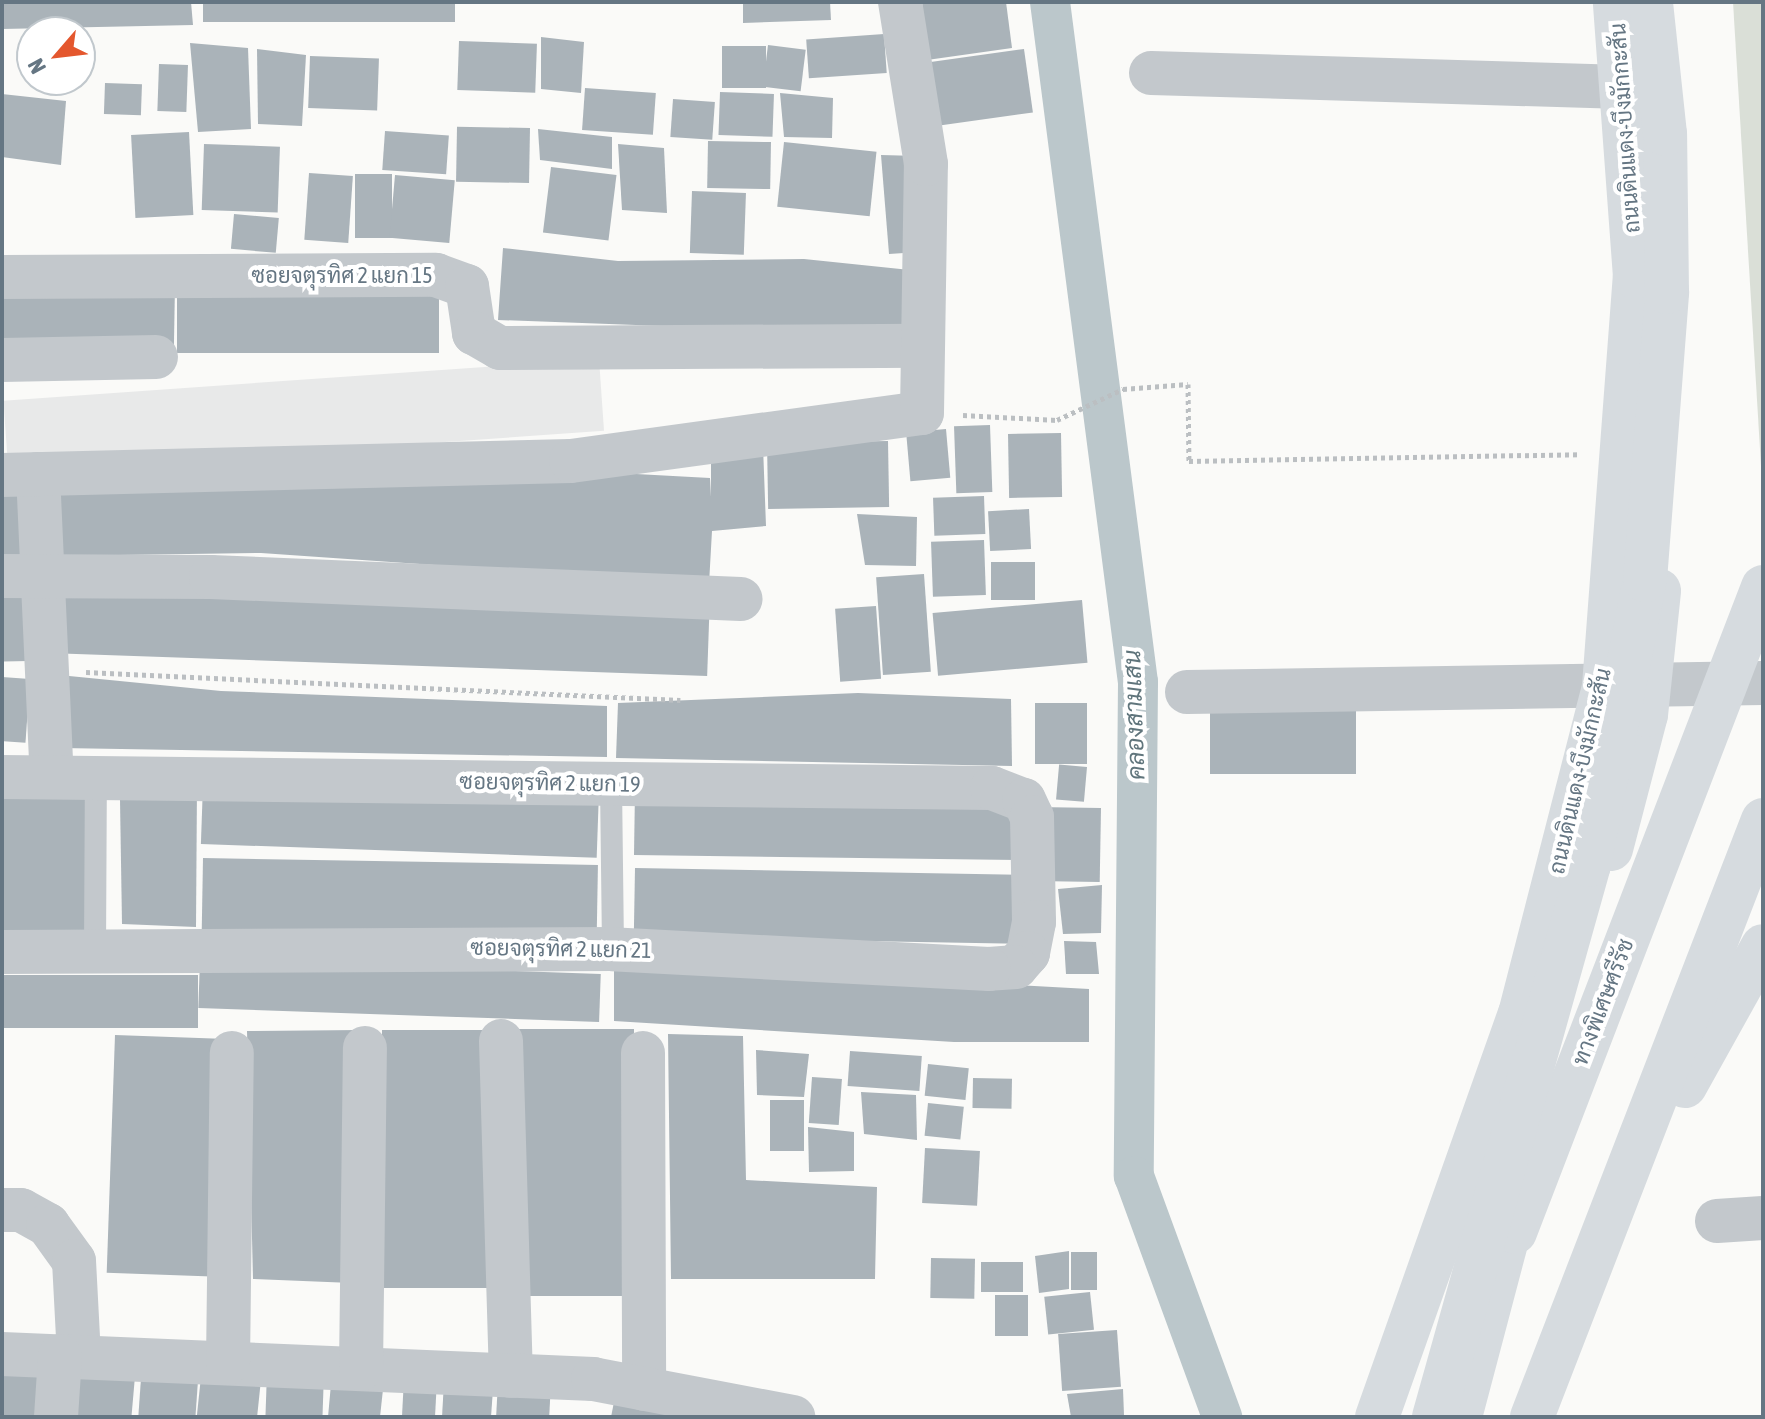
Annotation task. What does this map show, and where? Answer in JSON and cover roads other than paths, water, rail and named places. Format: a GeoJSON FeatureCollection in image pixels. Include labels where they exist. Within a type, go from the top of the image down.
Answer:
{"type":"FeatureCollection","features":[{"type":"Feature","properties":{"kind":"main road","name":"ถนนดินแดง-บึงมักกะสัน"},"geometry":{"type":"LineString","coordinates":[[1377,1417],[1520,1014],[1605,681],[1635,277],[1624,87],[1615,2]]}},
{"type":"Feature","properties":{"kind":"main road"},"geometry":{"type":"LineString","coordinates":[[1434,1417],[1589,865],[1645,580],[1667,292],[1665,134],[1651,2]]}},
{"type":"Feature","properties":{"kind":"main road"},"geometry":{"type":"LineString","coordinates":[[1460,1417],[1651,680],[1686,289],[1671,2]]}},
{"type":"Feature","properties":{"kind":"main road","name":"ทางพิเศษศรีรัช"},"geometry":{"type":"LineString","coordinates":[[1444,1417],[1763,587]]}},
{"type":"Feature","properties":{"kind":"main road"},"geometry":{"type":"LineString","coordinates":[[1532,1417],[1763,820]]}},
{"type":"Feature","properties":{"kind":"main road"},"geometry":{"type":"LineString","coordinates":[[1607,1224],[1763,946]]}},
{"type":"Feature","properties":{"kind":"street"},"geometry":{"type":"LineString","coordinates":[[52,777],[45,576],[20,474],[571,461],[922,413],[926,164],[900,2]]}},
{"type":"Feature","properties":{"kind":"street"},"geometry":{"type":"LineString","coordinates":[[1151,73],[1624,87]]}},
{"type":"Feature","properties":{"kind":"street","name":"ซอยจตุรทิศ 2 แยก 15"},"geometry":{"type":"LineString","coordinates":[[2,277],[436,275],[467,286],[474,333],[500,348],[921,346]]}},
{"type":"Feature","properties":{"kind":"street"},"geometry":{"type":"LineString","coordinates":[[2,360],[156,357]]}},
{"type":"Feature","properties":{"kind":"street"},"geometry":{"type":"LineString","coordinates":[[2,576],[741,599]]}},
{"type":"Feature","properties":{"kind":"street"},"geometry":{"type":"LineString","coordinates":[[1187,692],[1651,680],[1763,673]]}},
{"type":"Feature","properties":{"kind":"street"},"geometry":{"type":"LineString","coordinates":[[1651,680],[1763,683]]}},
{"type":"Feature","properties":{"kind":"street","name":"ซอยจตุรทิศ 2 แยก 19"},"geometry":{"type":"LineString","coordinates":[[2,777],[992,788],[1024,800],[1032,817],[1033,869]]}},
{"type":"Feature","properties":{"kind":"street","name":"ซอยจตุรทิศ 2 แยก 21"},"geometry":{"type":"LineString","coordinates":[[2,952],[613,949],[1016,967],[1028,953],[1034,922],[1033,869]]}},
{"type":"Feature","properties":{"kind":"street"},"geometry":{"type":"LineString","coordinates":[[501,1041],[511,1376]]}},
{"type":"Feature","properties":{"kind":"street"},"geometry":{"type":"LineString","coordinates":[[361,1369],[365,1048]]}},
{"type":"Feature","properties":{"kind":"street"},"geometry":{"type":"LineString","coordinates":[[228,1363],[232,1053]]}},
{"type":"Feature","properties":{"kind":"street"},"geometry":{"type":"LineString","coordinates":[[643,1053],[644,1389]]}},
{"type":"Feature","properties":{"kind":"street"},"geometry":{"type":"LineString","coordinates":[[2,1210],[21,1210],[48,1225],[74,1261],[70,1356],[56,1417]]}},
{"type":"Feature","properties":{"kind":"street"},"geometry":{"type":"LineString","coordinates":[[1717,1221],[1763,1218]]}},
{"type":"Feature","properties":{"kind":"street"},"geometry":{"type":"LineString","coordinates":[[2,1354],[511,1376],[591,1398],[644,1389],[793,1417]]}},
{"type":"Feature","properties":{"kind":"lane"},"geometry":{"type":"LineString","coordinates":[[95,950],[96,777]]}},
{"type":"Feature","properties":{"kind":"lane"},"geometry":{"type":"LineString","coordinates":[[611,784],[613,949]]}},
{"type":"Feature","properties":{"kind":"waterway","name":"คลองสามเสน"},"geometry":{"type":"LineString","coordinates":[[1050,2],[1138,682],[1134,1176],[1222,1417]]}}]}
